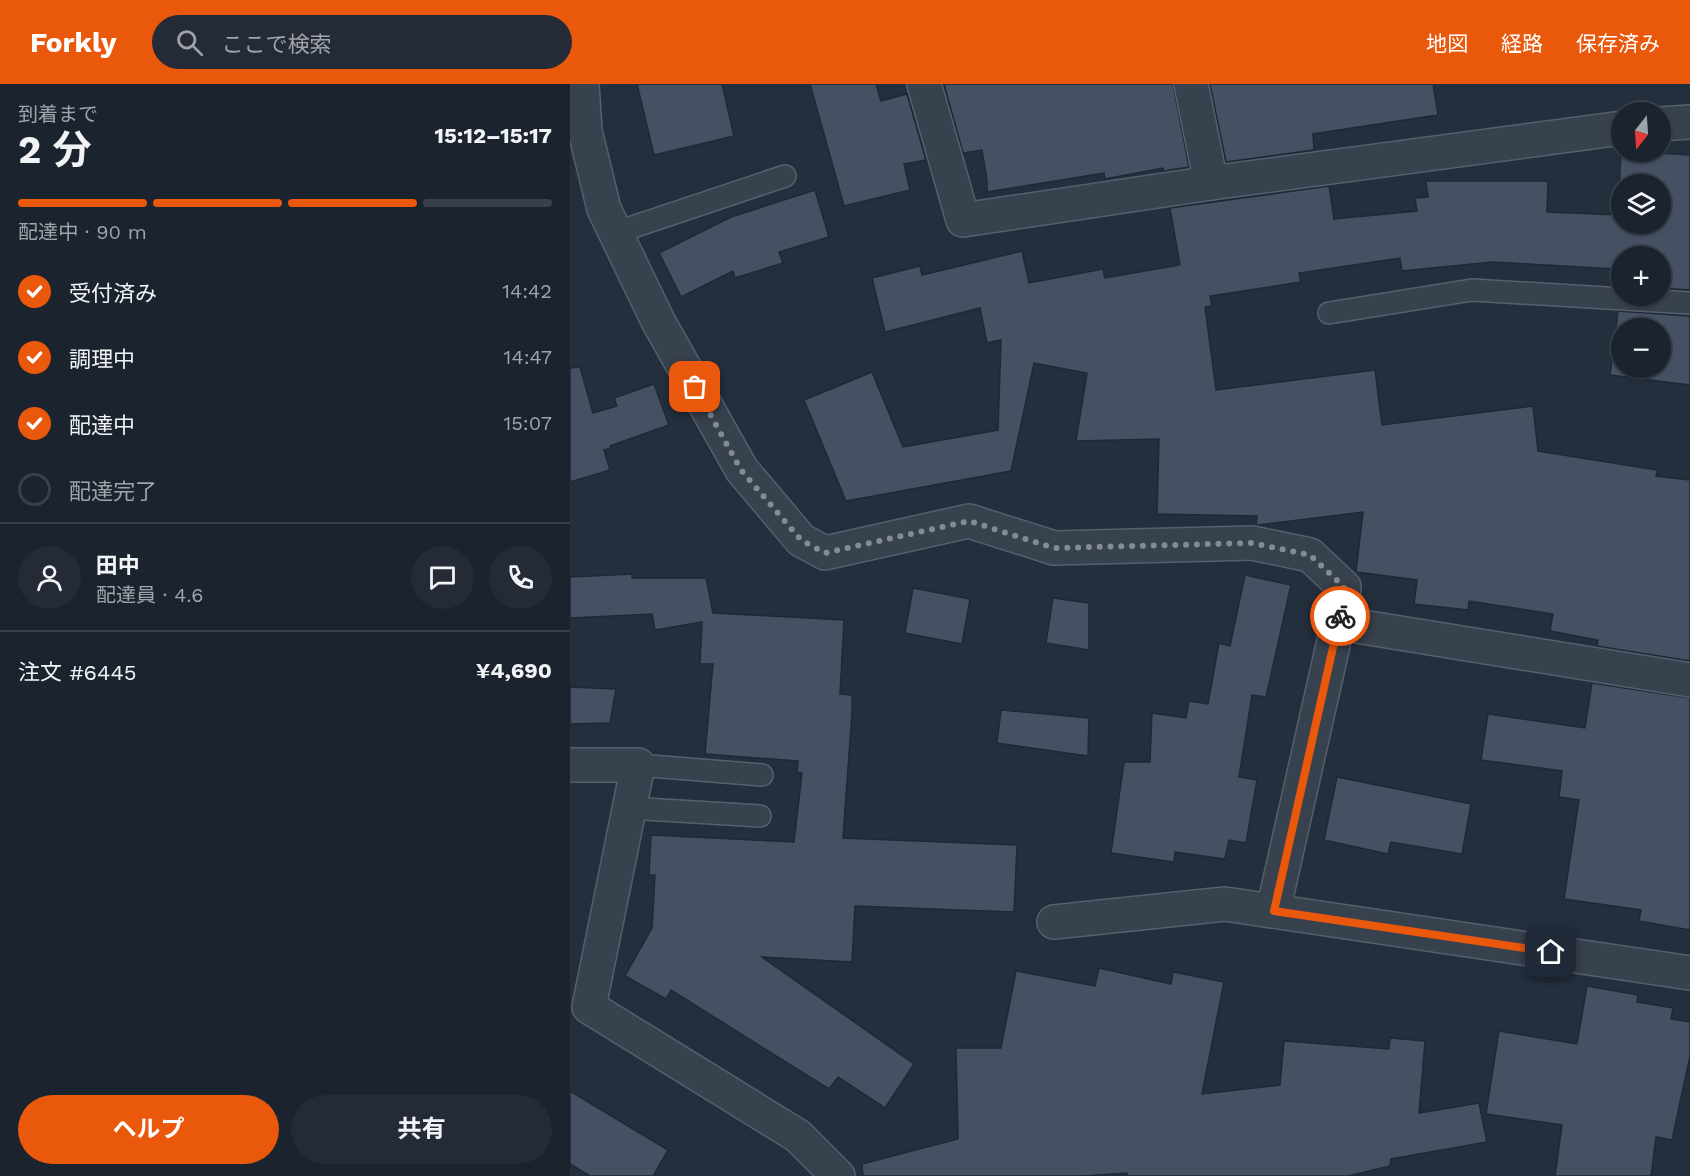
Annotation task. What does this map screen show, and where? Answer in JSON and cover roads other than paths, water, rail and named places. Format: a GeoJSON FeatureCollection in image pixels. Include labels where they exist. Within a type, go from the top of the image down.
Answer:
{"type":"FeatureCollection","features":[{"type":"Feature","properties":{"kind":"street"},"geometry":{"type":"LineString","coordinates":[[582,84],[585,131],[604,209],[615,233],[658,321],[741,470],[801,540],[825,553],[969,521],[1054,548],[1252,543],[1310,555],[1344,587],[1274,911]]}},
{"type":"Feature","properties":{"kind":"street"},"geometry":{"type":"LineString","coordinates":[[924,84],[963,220],[1211,183],[1611,129]]}},
{"type":"Feature","properties":{"kind":"street"},"geometry":{"type":"LineString","coordinates":[[1191,84],[1211,183]]}},
{"type":"Feature","properties":{"kind":"street"},"geometry":{"type":"LineString","coordinates":[[1671,123],[1690,122]]}},
{"type":"Feature","properties":{"kind":"street"},"geometry":{"type":"LineString","coordinates":[[1338,623],[1690,680]]}},
{"type":"Feature","properties":{"kind":"street"},"geometry":{"type":"LineString","coordinates":[[570,765],[638,765],[589,1007],[798,1136],[838,1176]]}},
{"type":"Feature","properties":{"kind":"street"},"geometry":{"type":"LineString","coordinates":[[1054,922],[1225,904],[1690,973]]}},
{"type":"Feature","properties":{"kind":"lane"},"geometry":{"type":"LineString","coordinates":[[615,233],[785,176]]}},
{"type":"Feature","properties":{"kind":"lane"},"geometry":{"type":"LineString","coordinates":[[1329,312],[1472,290],[1690,303]]}},
{"type":"Feature","properties":{"kind":"lane"},"geometry":{"type":"LineString","coordinates":[[638,765],[762,775]]}},
{"type":"Feature","properties":{"kind":"lane"},"geometry":{"type":"LineString","coordinates":[[629,808],[760,816]]}}]}
